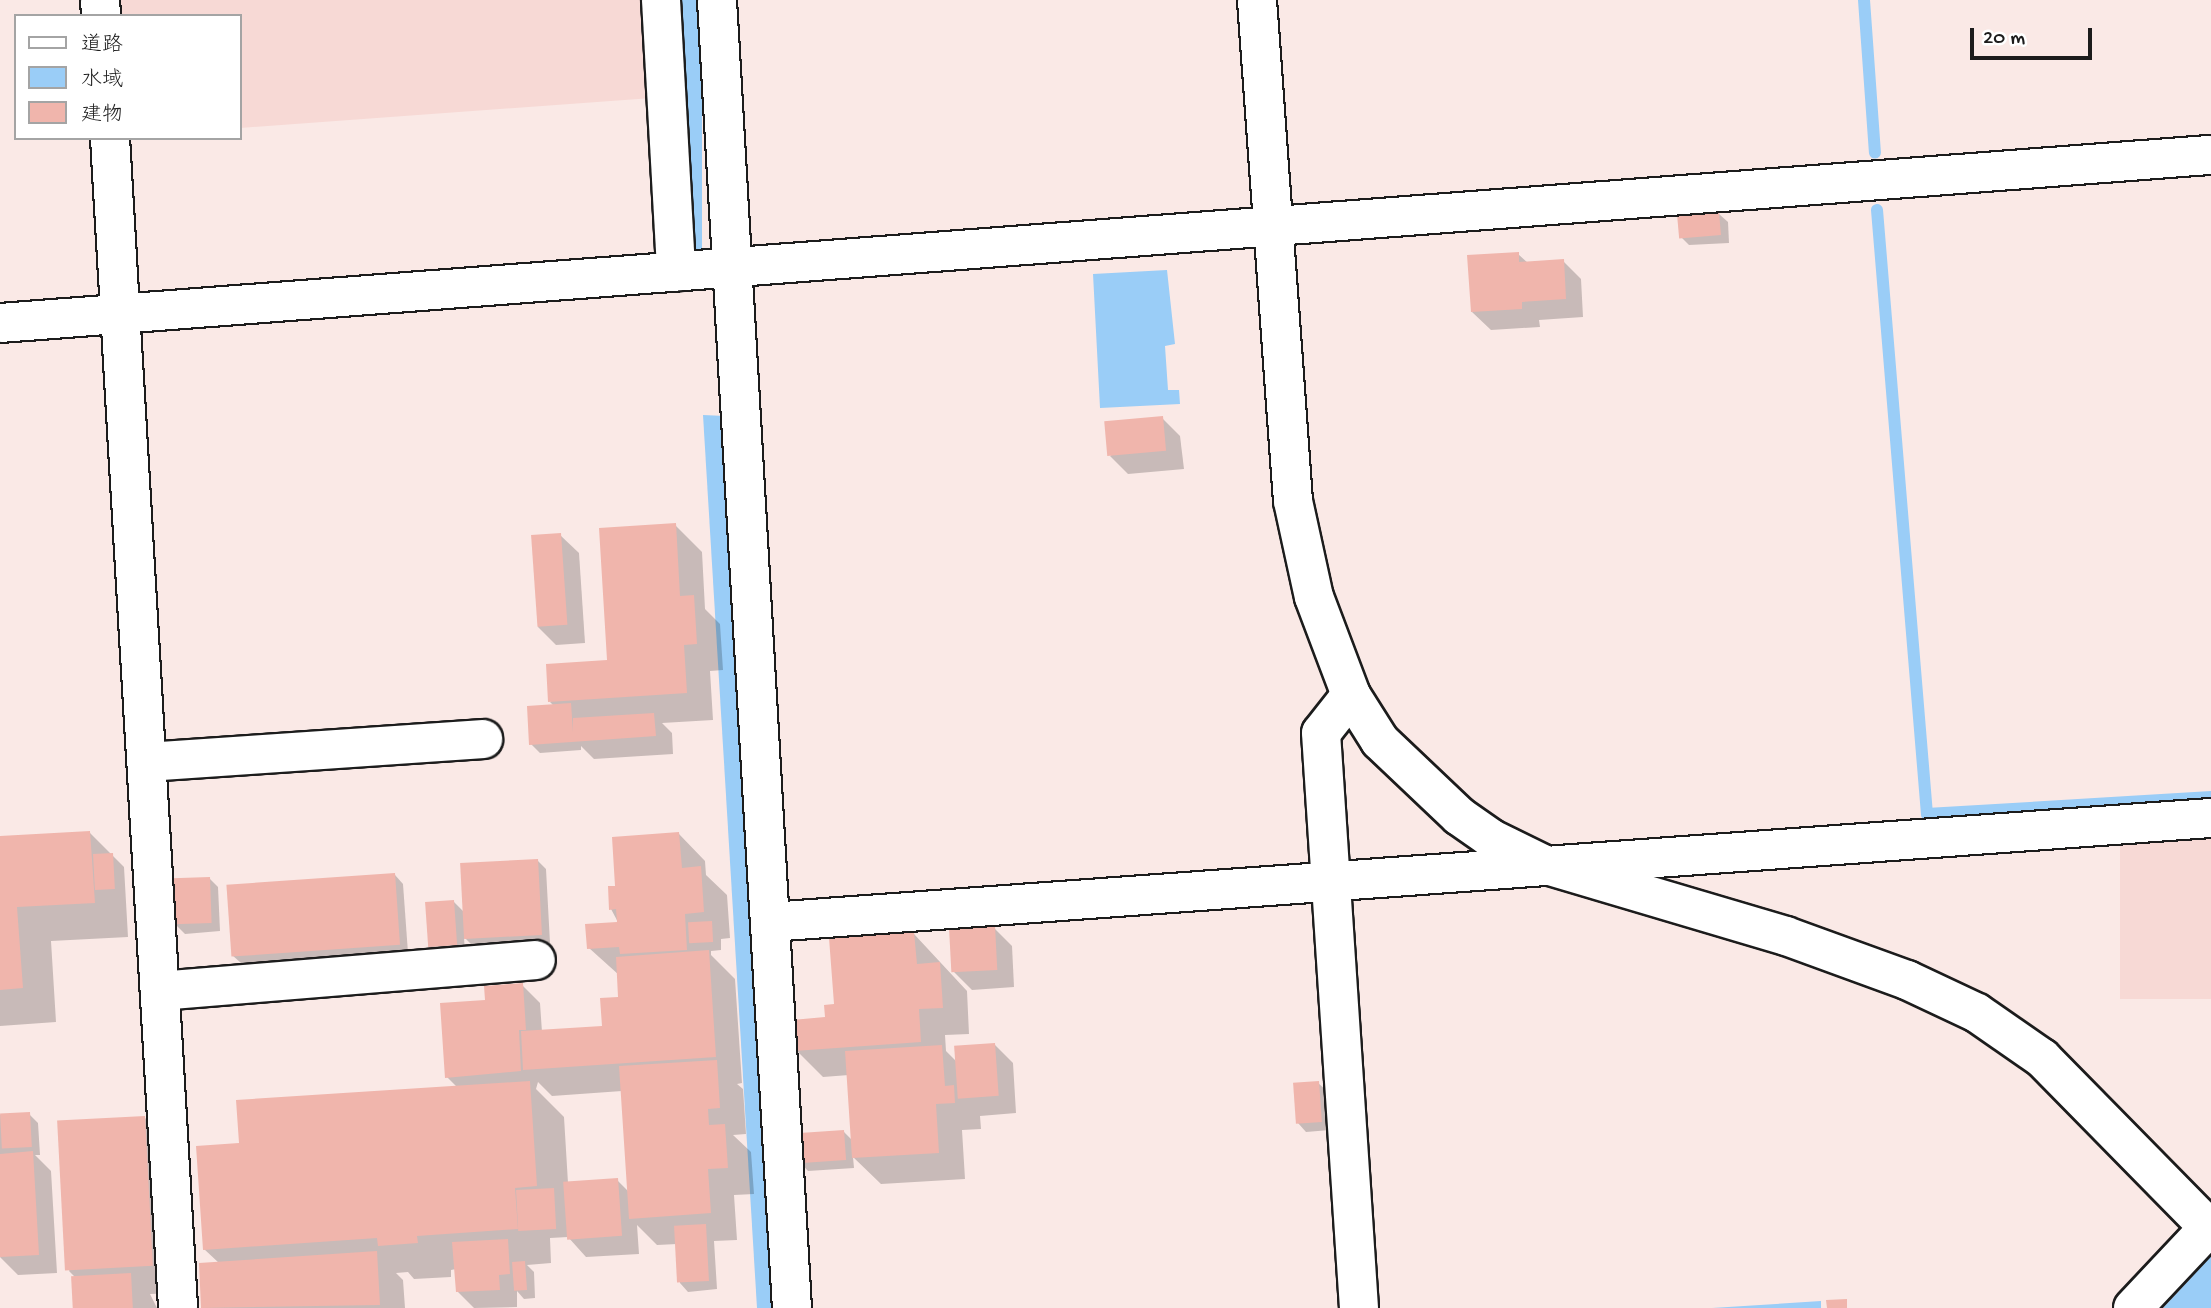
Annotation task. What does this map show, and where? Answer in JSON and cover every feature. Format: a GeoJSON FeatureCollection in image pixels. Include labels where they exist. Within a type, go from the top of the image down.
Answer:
{"type":"FeatureCollection","features":[{"type":"Feature","properties":{"kind":"street"},"geometry":{"type":"LineString","coordinates":[[661,0],[676,272]]}},
{"type":"Feature","properties":{"kind":"street"},"geometry":{"type":"LineString","coordinates":[[717,0],[792,1308]]}},
{"type":"Feature","properties":{"kind":"street"},"geometry":{"type":"LineString","coordinates":[[1257,0],[1293,501],[1314,597],[1351,695],[1380,741],[1458,816],[1490,838],[1543,864],[1786,936],[1907,980],[1977,1013],[2042,1058],[2210,1227],[2133,1308]]}},
{"type":"Feature","properties":{"kind":"street"},"geometry":{"type":"LineString","coordinates":[[110,140],[178,1308]]}},
{"type":"Feature","properties":{"kind":"street"},"geometry":{"type":"LineString","coordinates":[[0,323],[2211,155]]}},
{"type":"Feature","properties":{"kind":"street"},"geometry":{"type":"LineString","coordinates":[[1351,695],[1321,733],[1359,1308]]}},
{"type":"Feature","properties":{"kind":"street"},"geometry":{"type":"LineString","coordinates":[[147,762],[483,739]]}},
{"type":"Feature","properties":{"kind":"street"},"geometry":{"type":"LineString","coordinates":[[770,922],[1329,884],[1543,864],[2211,818]]}},
{"type":"Feature","properties":{"kind":"street"},"geometry":{"type":"LineString","coordinates":[[160,991],[536,960]]}},
{"type":"Feature","properties":{"kind":"shaded area"},"geometry":{"type":"Polygon","coordinates":[[[111,0],[646,0],[652,98],[242,128],[242,14],[112,14],[111,0]]]}},
{"type":"Feature","properties":{"kind":"shaded area"},"geometry":{"type":"Polygon","coordinates":[[[2120,832],[2211,832],[2211,999],[2120,999],[2120,832]]]}},
{"type":"Feature","properties":{"kind":"water"},"geometry":{"type":"Polygon","coordinates":[[[674,0],[702,0],[702,256],[674,256],[674,0]]]}},
{"type":"Feature","properties":{"kind":"water"},"geometry":{"type":"Polygon","coordinates":[[[1167,270],[1175,344],[1165,346],[1168,390],[1179,390],[1180,404],[1100,408],[1093,274],[1167,270]]]}},
{"type":"Feature","properties":{"kind":"water"},"geometry":{"type":"Polygon","coordinates":[[[703,415],[725,416],[775,1308],[757,1308],[703,415]]]}},
{"type":"Feature","properties":{"kind":"water"},"geometry":{"type":"Polygon","coordinates":[[[2211,1256],[2211,1308],[2163,1308],[2211,1256]]]}},
{"type":"Feature","properties":{"kind":"water"},"geometry":{"type":"Polygon","coordinates":[[[1821,1301],[1821,1308],[1712,1308],[1821,1301]]]}},
{"type":"Feature","properties":{"kind":"building"},"geometry":{"type":"Polygon","coordinates":[[[1719,212],[1721,235],[1679,239],[1677,216],[1719,212]]]}},
{"type":"Feature","properties":{"kind":"building"},"geometry":{"type":"Polygon","coordinates":[[[1519,252],[1519,262],[1564,259],[1566,299],[1522,302],[1522,309],[1471,312],[1467,255],[1519,252]]]}},
{"type":"Feature","properties":{"kind":"building"},"geometry":{"type":"Polygon","coordinates":[[[1163,416],[1166,451],[1107,456],[1104,421],[1163,416]]]}},
{"type":"Feature","properties":{"kind":"building"},"geometry":{"type":"Polygon","coordinates":[[[676,523],[680,596],[694,595],[697,644],[684,645],[687,693],[548,702],[546,664],[607,660],[599,528],[676,523]]]}},
{"type":"Feature","properties":{"kind":"building"},"geometry":{"type":"Polygon","coordinates":[[[561,533],[567,625],[537,627],[531,535],[561,533]]]}},
{"type":"Feature","properties":{"kind":"building"},"geometry":{"type":"Polygon","coordinates":[[[571,703],[573,732],[573,718],[654,713],[656,736],[529,745],[527,706],[571,703]]]}},
{"type":"Feature","properties":{"kind":"building"},"geometry":{"type":"Polygon","coordinates":[[[90,831],[95,903],[17,907],[23,988],[0,990],[0,836],[90,831]]]}},
{"type":"Feature","properties":{"kind":"building"},"geometry":{"type":"Polygon","coordinates":[[[679,832],[682,868],[701,866],[704,912],[685,914],[687,950],[620,954],[619,947],[587,949],[585,924],[617,922],[616,909],[609,910],[608,886],[615,886],[612,837],[679,832]]]}},
{"type":"Feature","properties":{"kind":"building"},"geometry":{"type":"Polygon","coordinates":[[[113,853],[115,889],[95,890],[93,854],[113,853]]]}},
{"type":"Feature","properties":{"kind":"building"},"geometry":{"type":"Polygon","coordinates":[[[538,859],[542,935],[464,939],[460,863],[538,859]]]}},
{"type":"Feature","properties":{"kind":"building"},"geometry":{"type":"Polygon","coordinates":[[[395,873],[400,945],[231,957],[226,885],[395,873]]]}},
{"type":"Feature","properties":{"kind":"building"},"geometry":{"type":"Polygon","coordinates":[[[210,877],[212,923],[174,924],[172,878],[210,877]]]}},
{"type":"Feature","properties":{"kind":"building"},"geometry":{"type":"Polygon","coordinates":[[[454,900],[457,945],[428,947],[425,902],[454,900]]]}},
{"type":"Feature","properties":{"kind":"building"},"geometry":{"type":"Polygon","coordinates":[[[712,921],[713,942],[689,943],[688,922],[712,921]]]}},
{"type":"Feature","properties":{"kind":"building"},"geometry":{"type":"Polygon","coordinates":[[[995,926],[997,970],[951,972],[949,928],[995,926]]]}},
{"type":"Feature","properties":{"kind":"building"},"geometry":{"type":"Polygon","coordinates":[[[914,932],[917,964],[940,962],[943,1008],[919,1009],[921,1042],[794,1051],[792,1020],[825,1017],[824,1005],[834,1004],[829,938],[914,932]]]}},
{"type":"Feature","properties":{"kind":"building"},"geometry":{"type":"Polygon","coordinates":[[[709,950],[716,1057],[523,1070],[521,1031],[602,1026],[600,998],[618,997],[616,957],[709,950]]]}},
{"type":"Feature","properties":{"kind":"building"},"geometry":{"type":"Polygon","coordinates":[[[523,983],[526,1030],[519,1030],[521,1071],[445,1078],[440,1003],[485,1000],[484,986],[523,983]]]}},
{"type":"Feature","properties":{"kind":"building"},"geometry":{"type":"Polygon","coordinates":[[[995,1043],[999,1096],[958,1099],[954,1046],[995,1043]]]}},
{"type":"Feature","properties":{"kind":"building"},"geometry":{"type":"Polygon","coordinates":[[[942,1045],[945,1086],[954,1085],[955,1103],[936,1104],[939,1153],[852,1158],[845,1051],[942,1045]]]}},
{"type":"Feature","properties":{"kind":"building"},"geometry":{"type":"Polygon","coordinates":[[[717,1060],[720,1108],[708,1109],[709,1125],[725,1124],[728,1168],[708,1169],[711,1213],[629,1219],[619,1066],[717,1060]]]}},
{"type":"Feature","properties":{"kind":"building"},"geometry":{"type":"Polygon","coordinates":[[[530,1081],[537,1186],[515,1188],[518,1229],[417,1236],[418,1243],[378,1246],[377,1238],[203,1250],[196,1146],[239,1143],[236,1100],[530,1081]]]}},
{"type":"Feature","properties":{"kind":"building"},"geometry":{"type":"Polygon","coordinates":[[[1319,1081],[1322,1122],[1296,1124],[1293,1083],[1319,1081]]]}},
{"type":"Feature","properties":{"kind":"building"},"geometry":{"type":"Polygon","coordinates":[[[30,1112],[32,1147],[2,1149],[0,1114],[30,1112]]]}},
{"type":"Feature","properties":{"kind":"building"},"geometry":{"type":"Polygon","coordinates":[[[145,1116],[153,1266],[65,1270],[57,1121],[145,1116]]]}},
{"type":"Feature","properties":{"kind":"building"},"geometry":{"type":"Polygon","coordinates":[[[844,1130],[846,1160],[798,1163],[796,1133],[844,1130]]]}},
{"type":"Feature","properties":{"kind":"building"},"geometry":{"type":"Polygon","coordinates":[[[33,1151],[39,1255],[0,1257],[0,1154],[33,1151]]]}},
{"type":"Feature","properties":{"kind":"building"},"geometry":{"type":"Polygon","coordinates":[[[618,1178],[622,1236],[567,1240],[563,1182],[618,1178]]]}},
{"type":"Feature","properties":{"kind":"building"},"geometry":{"type":"Polygon","coordinates":[[[554,1188],[556,1229],[518,1231],[516,1190],[554,1188]]]}},
{"type":"Feature","properties":{"kind":"building"},"geometry":{"type":"Polygon","coordinates":[[[706,1224],[709,1281],[677,1283],[674,1226],[706,1224]]]}},
{"type":"Feature","properties":{"kind":"building"},"geometry":{"type":"Polygon","coordinates":[[[508,1239],[510,1274],[499,1275],[500,1290],[456,1292],[452,1242],[508,1239]]]}},
{"type":"Feature","properties":{"kind":"building"},"geometry":{"type":"Polygon","coordinates":[[[377,1251],[380,1305],[201,1308],[199,1263],[377,1251]]]}},
{"type":"Feature","properties":{"kind":"building"},"geometry":{"type":"Polygon","coordinates":[[[525,1261],[527,1290],[514,1291],[512,1262],[525,1261]]]}},
{"type":"Feature","properties":{"kind":"building"},"geometry":{"type":"Polygon","coordinates":[[[131,1273],[133,1308],[73,1308],[71,1276],[131,1273]]]}},
{"type":"Feature","properties":{"kind":"building"},"geometry":{"type":"Polygon","coordinates":[[[1847,1299],[1847,1308],[1827,1308],[1826,1300],[1847,1299]]]}},
{"type":"Feature","properties":{"kind":"waterway"},"geometry":{"type":"LineString","coordinates":[[1864,0],[1875,153]]}},
{"type":"Feature","properties":{"kind":"waterway"},"geometry":{"type":"LineString","coordinates":[[1877,210],[1927,814],[2211,797]]}}]}
